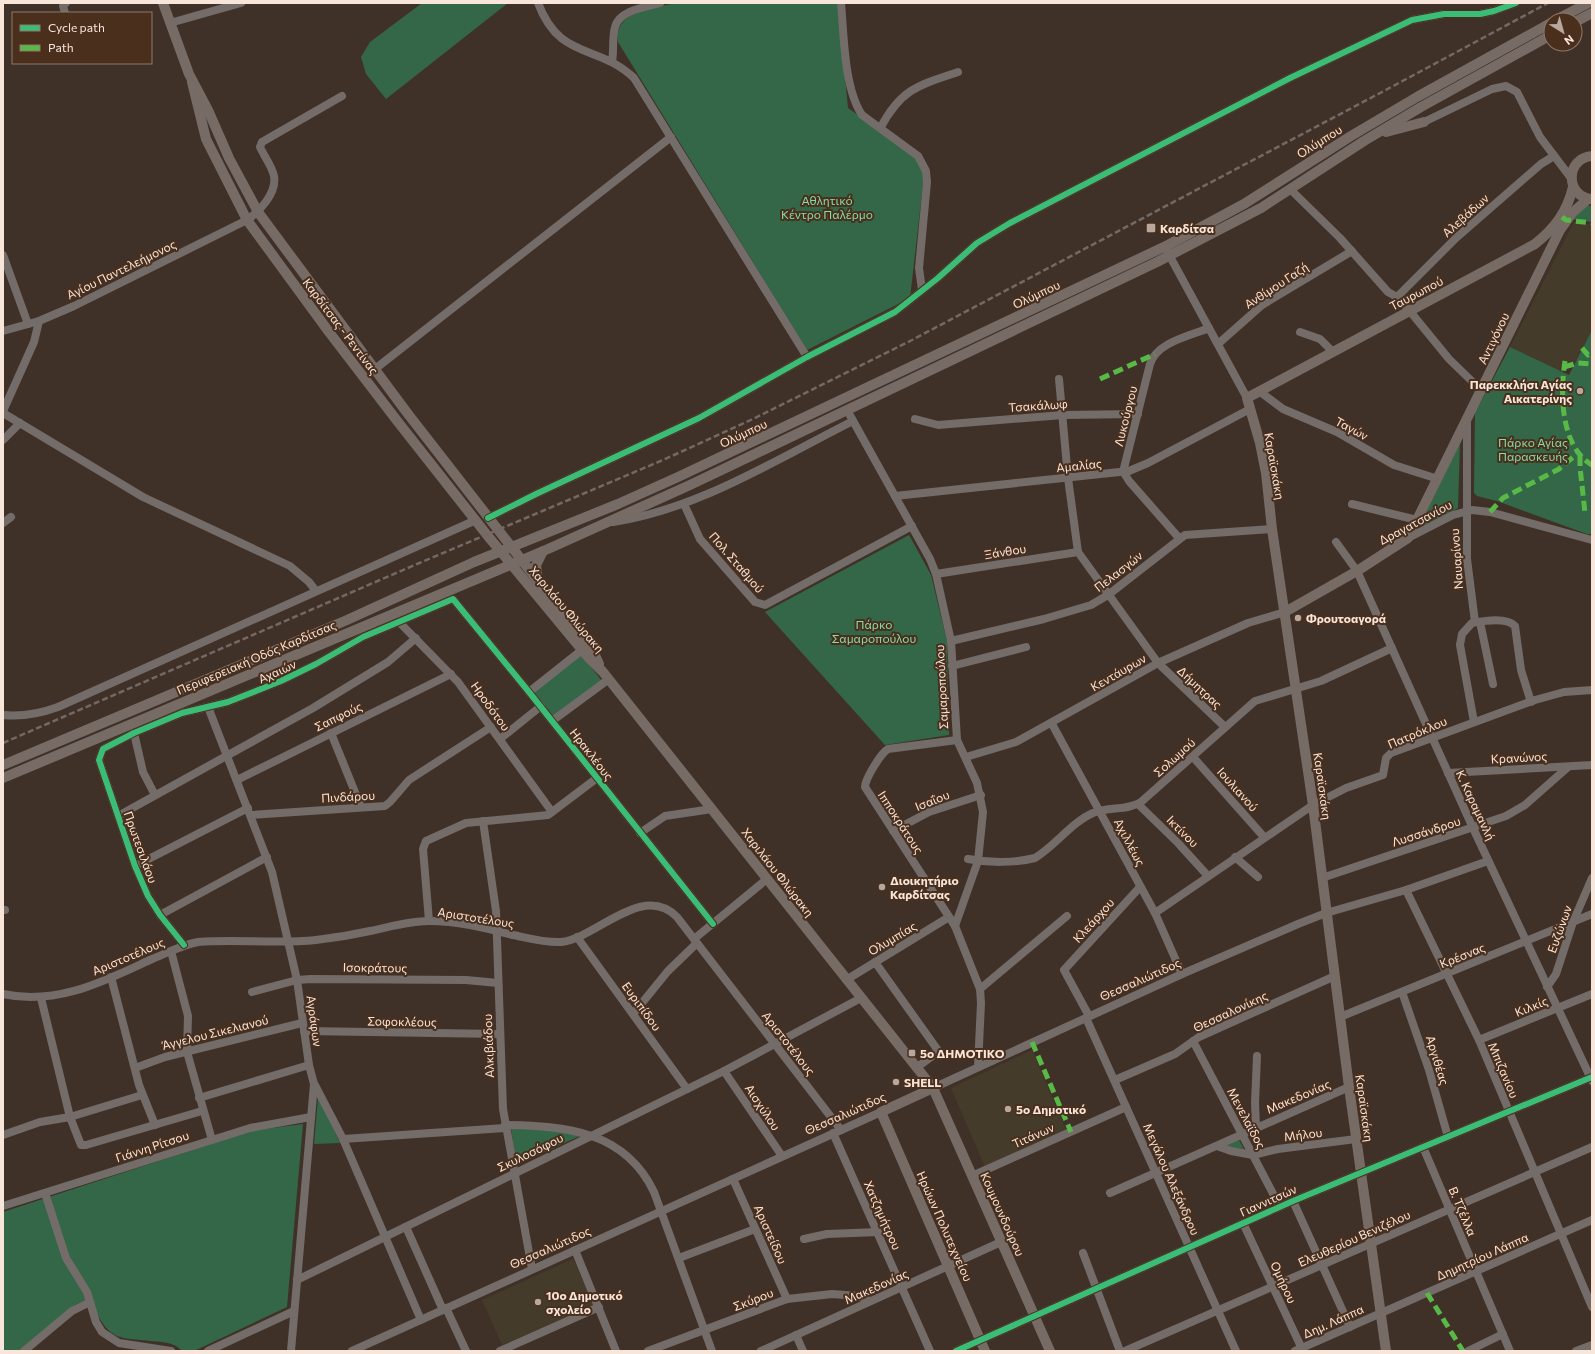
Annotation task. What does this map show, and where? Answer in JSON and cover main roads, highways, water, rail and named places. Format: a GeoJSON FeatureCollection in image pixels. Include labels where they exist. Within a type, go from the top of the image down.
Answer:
{"type":"FeatureCollection","features":[{"type":"Feature","properties":{"kind":"main road","name":"Καρδίτσας - Ρεντίνας"},"geometry":{"type":"LineString","coordinates":[[163,3],[192,82],[199,117],[206,139],[247,220],[329,332],[398,422],[476,520],[516,562]]}},
{"type":"Feature","properties":{"kind":"main road"},"geometry":{"type":"LineString","coordinates":[[1571,12],[1588,3]]}},
{"type":"Feature","properties":{"kind":"main road"},"geometry":{"type":"LineString","coordinates":[[1583,18],[1592,13]]}},
{"type":"Feature","properties":{"kind":"main road","name":"Ολύμπου"},"geometry":{"type":"LineString","coordinates":[[516,562],[690,485],[847,410],[1167,252],[1352,136],[1418,97],[1543,27]]}},
{"type":"Feature","properties":{"kind":"main road","name":"Ολύμπου"},"geometry":{"type":"LineString","coordinates":[[505,549],[618,504],[1167,252],[1230,225],[1290,190],[1364,141],[1421,107],[1543,39]]}},
{"type":"Feature","properties":{"kind":"main road","name":"Καρδίτσας - Ρεντίνας"},"geometry":{"type":"LineString","coordinates":[[192,82],[208,110],[240,180],[258,212],[408,414],[488,518],[505,549]]}},
{"type":"Feature","properties":{"kind":"main road"},"geometry":{"type":"LineString","coordinates":[[1364,141],[1392,130],[1424,122]]}},
{"type":"Feature","properties":{"kind":"main road","name":"Ταυρωπού"},"geometry":{"type":"LineString","coordinates":[[1247,398],[1535,244],[1555,226],[1562,217],[1569,203],[1576,164],[1584,157],[1592,156]]}},
{"type":"Feature","properties":{"kind":"main road"},"geometry":{"type":"LineString","coordinates":[[1572,183],[1579,195],[1590,199]]}},
{"type":"Feature","properties":{"kind":"main road","name":"Αντιγόνου"},"geometry":{"type":"LineString","coordinates":[[1408,538],[1563,225],[1572,213],[1590,199]]}},
{"type":"Feature","properties":{"kind":"main road","name":"Καραϊσκάκη"},"geometry":{"type":"LineString","coordinates":[[1247,398],[1266,473],[1272,529],[1313,805],[1349,1087],[1386,1351]]}},
{"type":"Feature","properties":{"kind":"main road"},"geometry":{"type":"LineString","coordinates":[[398,422],[408,414]]}},
{"type":"Feature","properties":{"kind":"main road","name":"Δραγατσανίου"},"geometry":{"type":"LineString","coordinates":[[1285,612],[1357,571],[1408,538]]}},
{"type":"Feature","properties":{"kind":"main road","name":"Περιφερειακή Οδός Καρδίτσας"},"geometry":{"type":"LineString","coordinates":[[3,766],[347,620],[505,549]]}},
{"type":"Feature","properties":{"kind":"main road"},"geometry":{"type":"LineString","coordinates":[[538,582],[536,565],[543,551]]}},
{"type":"Feature","properties":{"kind":"main road","name":"Περιφερειακή Οδός Καρδίτσας"},"geometry":{"type":"LineString","coordinates":[[3,778],[516,562]]}},
{"type":"Feature","properties":{"kind":"main road","name":"Χαριλάου Φλώρακη"},"geometry":{"type":"LineString","coordinates":[[516,562],[538,582],[594,653],[606,675]]}},
{"type":"Feature","properties":{"kind":"main road","name":"Χαριλάου Φλώρακη"},"geometry":{"type":"LineString","coordinates":[[516,562],[582,650],[606,675],[933,1088]]}},
{"type":"Feature","properties":{"kind":"main road","name":"Θεσσαλιώτιδος"},"geometry":{"type":"LineString","coordinates":[[881,1112],[933,1088]]}},
{"type":"Feature","properties":{"kind":"main road","name":"Κουμουνδούρου"},"geometry":{"type":"LineString","coordinates":[[933,1088],[1050,1351]]}},
{"type":"Feature","properties":{"kind":"main road","name":"Ηρώων Πολυτεχνείου"},"geometry":{"type":"LineString","coordinates":[[881,1112],[985,1351]]}},
{"type":"Feature","properties":{"kind":"railway"},"geometry":{"type":"LineString","coordinates":[[3,743],[417,564],[663,460],[753,419],[912,340],[1548,3]]}},
{"type":"Feature","properties":{"kind":"place","name":"Καρδίτσα"},"geometry":{"type":"Point","coordinates":[1151,228]}},
{"type":"Feature","properties":{"kind":"place","name":"Παρεκκλήσι Αγίας Αικατερίνης"},"geometry":{"type":"Point","coordinates":[1580,391]}},
{"type":"Feature","properties":{"kind":"place","name":"Φρουτοαγορά"},"geometry":{"type":"Point","coordinates":[1298,618]}},
{"type":"Feature","properties":{"kind":"place","name":"Διοικητήριο Καρδίτσας"},"geometry":{"type":"Point","coordinates":[882,887]}},
{"type":"Feature","properties":{"kind":"place","name":"5ο ΔΗΜΟΤΙΚΟ"},"geometry":{"type":"Point","coordinates":[912,1053]}},
{"type":"Feature","properties":{"kind":"place","name":"SHELL"},"geometry":{"type":"Point","coordinates":[896,1082]}},
{"type":"Feature","properties":{"kind":"place","name":"5ο Δημοτικό"},"geometry":{"type":"Point","coordinates":[1008,1109]}},
{"type":"Feature","properties":{"kind":"place","name":"10ο Δημοτικό σχολείο"},"geometry":{"type":"Point","coordinates":[538,1302]}},
{"type":"Feature","properties":{"kind":"park label","name":"Αθλητικό Κέντρο Παλέρμο"},"geometry":{"type":"Point","coordinates":[827,207]}},
{"type":"Feature","properties":{"kind":"park label","name":"Πάρκο Αγίας Παρασκευής"},"geometry":{"type":"Point","coordinates":[1533,449]}},
{"type":"Feature","properties":{"kind":"park label","name":"Πάρκο Σαμαροπούλου"},"geometry":{"type":"Point","coordinates":[874,631]}}]}
